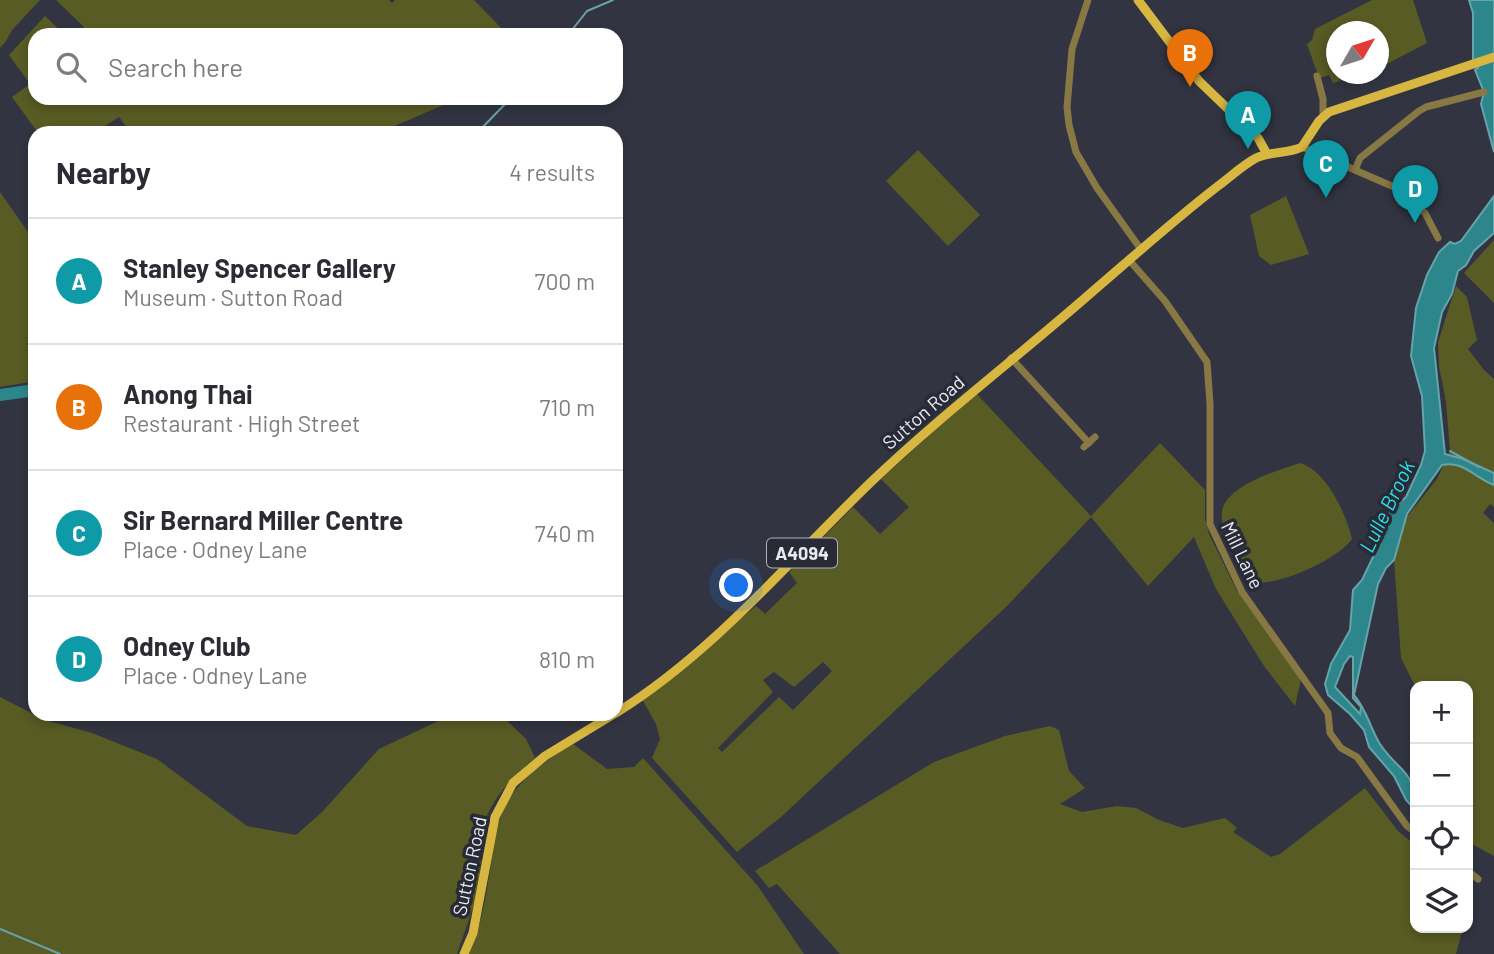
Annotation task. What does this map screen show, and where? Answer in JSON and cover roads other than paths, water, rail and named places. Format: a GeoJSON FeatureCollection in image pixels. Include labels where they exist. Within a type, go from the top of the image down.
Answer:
{"type":"FeatureCollection","features":[{"type":"Feature","properties":{"kind":"main road"},"geometry":{"type":"LineString","coordinates":[[1138,0],[1199,80],[1258,138],[1268,154]]}},
{"type":"Feature","properties":{"kind":"main road"},"geometry":{"type":"LineString","coordinates":[[1302,148],[1323,116],[1494,57]]}},
{"type":"Feature","properties":{"kind":"main road","name":"A4094"},"geometry":{"type":"LineString","coordinates":[[1268,154],[1302,148]]}},
{"type":"Feature","properties":{"kind":"main road","name":"Sutton Road"},"geometry":{"type":"LineString","coordinates":[[623,708],[644,695],[728,625],[870,483],[1011,358],[1140,248],[1247,165],[1268,154]]}},
{"type":"Feature","properties":{"kind":"main road","name":"Sutton Road"},"geometry":{"type":"LineString","coordinates":[[464,954],[473,933],[495,817],[513,783],[545,756],[602,721]]}},
{"type":"Feature","properties":{"kind":"street"},"geometry":{"type":"LineString","coordinates":[[1088,0],[1072,50],[1068,107],[1072,141],[1097,188],[1140,248]]}},
{"type":"Feature","properties":{"kind":"street"},"geometry":{"type":"LineString","coordinates":[[1317,76],[1323,99],[1323,116]]}},
{"type":"Feature","properties":{"kind":"street"},"geometry":{"type":"LineString","coordinates":[[1355,170],[1360,158],[1419,111],[1484,92]]}},
{"type":"Feature","properties":{"kind":"street"},"geometry":{"type":"LineString","coordinates":[[1302,148],[1394,187],[1426,213],[1438,238]]}},
{"type":"Feature","properties":{"kind":"street","name":"Mill Lane"},"geometry":{"type":"LineString","coordinates":[[1129,260],[1165,301],[1207,362],[1210,404],[1210,524],[1241,592],[1328,713],[1330,733],[1341,748],[1357,757],[1410,828]]}},
{"type":"Feature","properties":{"kind":"street"},"geometry":{"type":"LineString","coordinates":[[1011,358],[1089,442]]}},
{"type":"Feature","properties":{"kind":"street"},"geometry":{"type":"LineString","coordinates":[[1473,876],[1478,879]]}},
{"type":"Feature","properties":{"kind":"water"},"geometry":{"type":"Polygon","coordinates":[[[1469,0],[1494,0],[1494,152],[1481,104],[1484,92],[1475,70],[1478,68],[1473,60],[1473,13],[1469,0]]]}},
{"type":"Feature","properties":{"kind":"water"},"geometry":{"type":"Polygon","coordinates":[[[1494,196],[1494,233],[1474,251],[1466,265],[1458,271],[1452,294],[1442,312],[1434,348],[1445,454],[1494,473],[1494,485],[1463,467],[1442,465],[1407,514],[1394,560],[1386,568],[1378,584],[1354,695],[1362,707],[1380,744],[1409,779],[1410,804],[1394,776],[1369,747],[1364,730],[1328,695],[1325,684],[1331,664],[1350,630],[1353,590],[1362,580],[1387,528],[1390,512],[1406,497],[1421,465],[1425,451],[1422,396],[1411,356],[1416,308],[1427,275],[1439,252],[1450,242],[1455,244],[1461,241],[1494,196]],[[1350,656],[1335,687],[1360,714],[1361,707],[1353,698],[1353,657],[1350,656]]]}},
{"type":"Feature","properties":{"kind":"waterway"},"geometry":{"type":"LineString","coordinates":[[574,28],[587,11],[613,0]]}},
{"type":"Feature","properties":{"kind":"waterway"},"geometry":{"type":"LineString","coordinates":[[484,126],[504,105]]}},
{"type":"Feature","properties":{"kind":"waterway"},"geometry":{"type":"LineString","coordinates":[[0,395],[28,391]]}},
{"type":"Feature","properties":{"kind":"waterway"},"geometry":{"type":"LineString","coordinates":[[1450,451],[1479,467]]}},
{"type":"Feature","properties":{"kind":"waterway"},"geometry":{"type":"LineString","coordinates":[[0,929],[60,954]]}},
{"type":"Feature","properties":{"kind":"place","name":"Anong Thai"},"geometry":{"type":"Point","coordinates":[1190,87]}},
{"type":"Feature","properties":{"kind":"place","name":"Stanley Spencer Gallery"},"geometry":{"type":"Point","coordinates":[1248,149]}},
{"type":"Feature","properties":{"kind":"place","name":"Sir Bernard Miller Centre"},"geometry":{"type":"Point","coordinates":[1326,198]}},
{"type":"Feature","properties":{"kind":"place","name":"Odney Club"},"geometry":{"type":"Point","coordinates":[1415,223]}},
{"type":"Feature","properties":{"kind":"water label","name":"Lulle Brook"},"geometry":{"type":"Point","coordinates":[1386,506]}}]}
